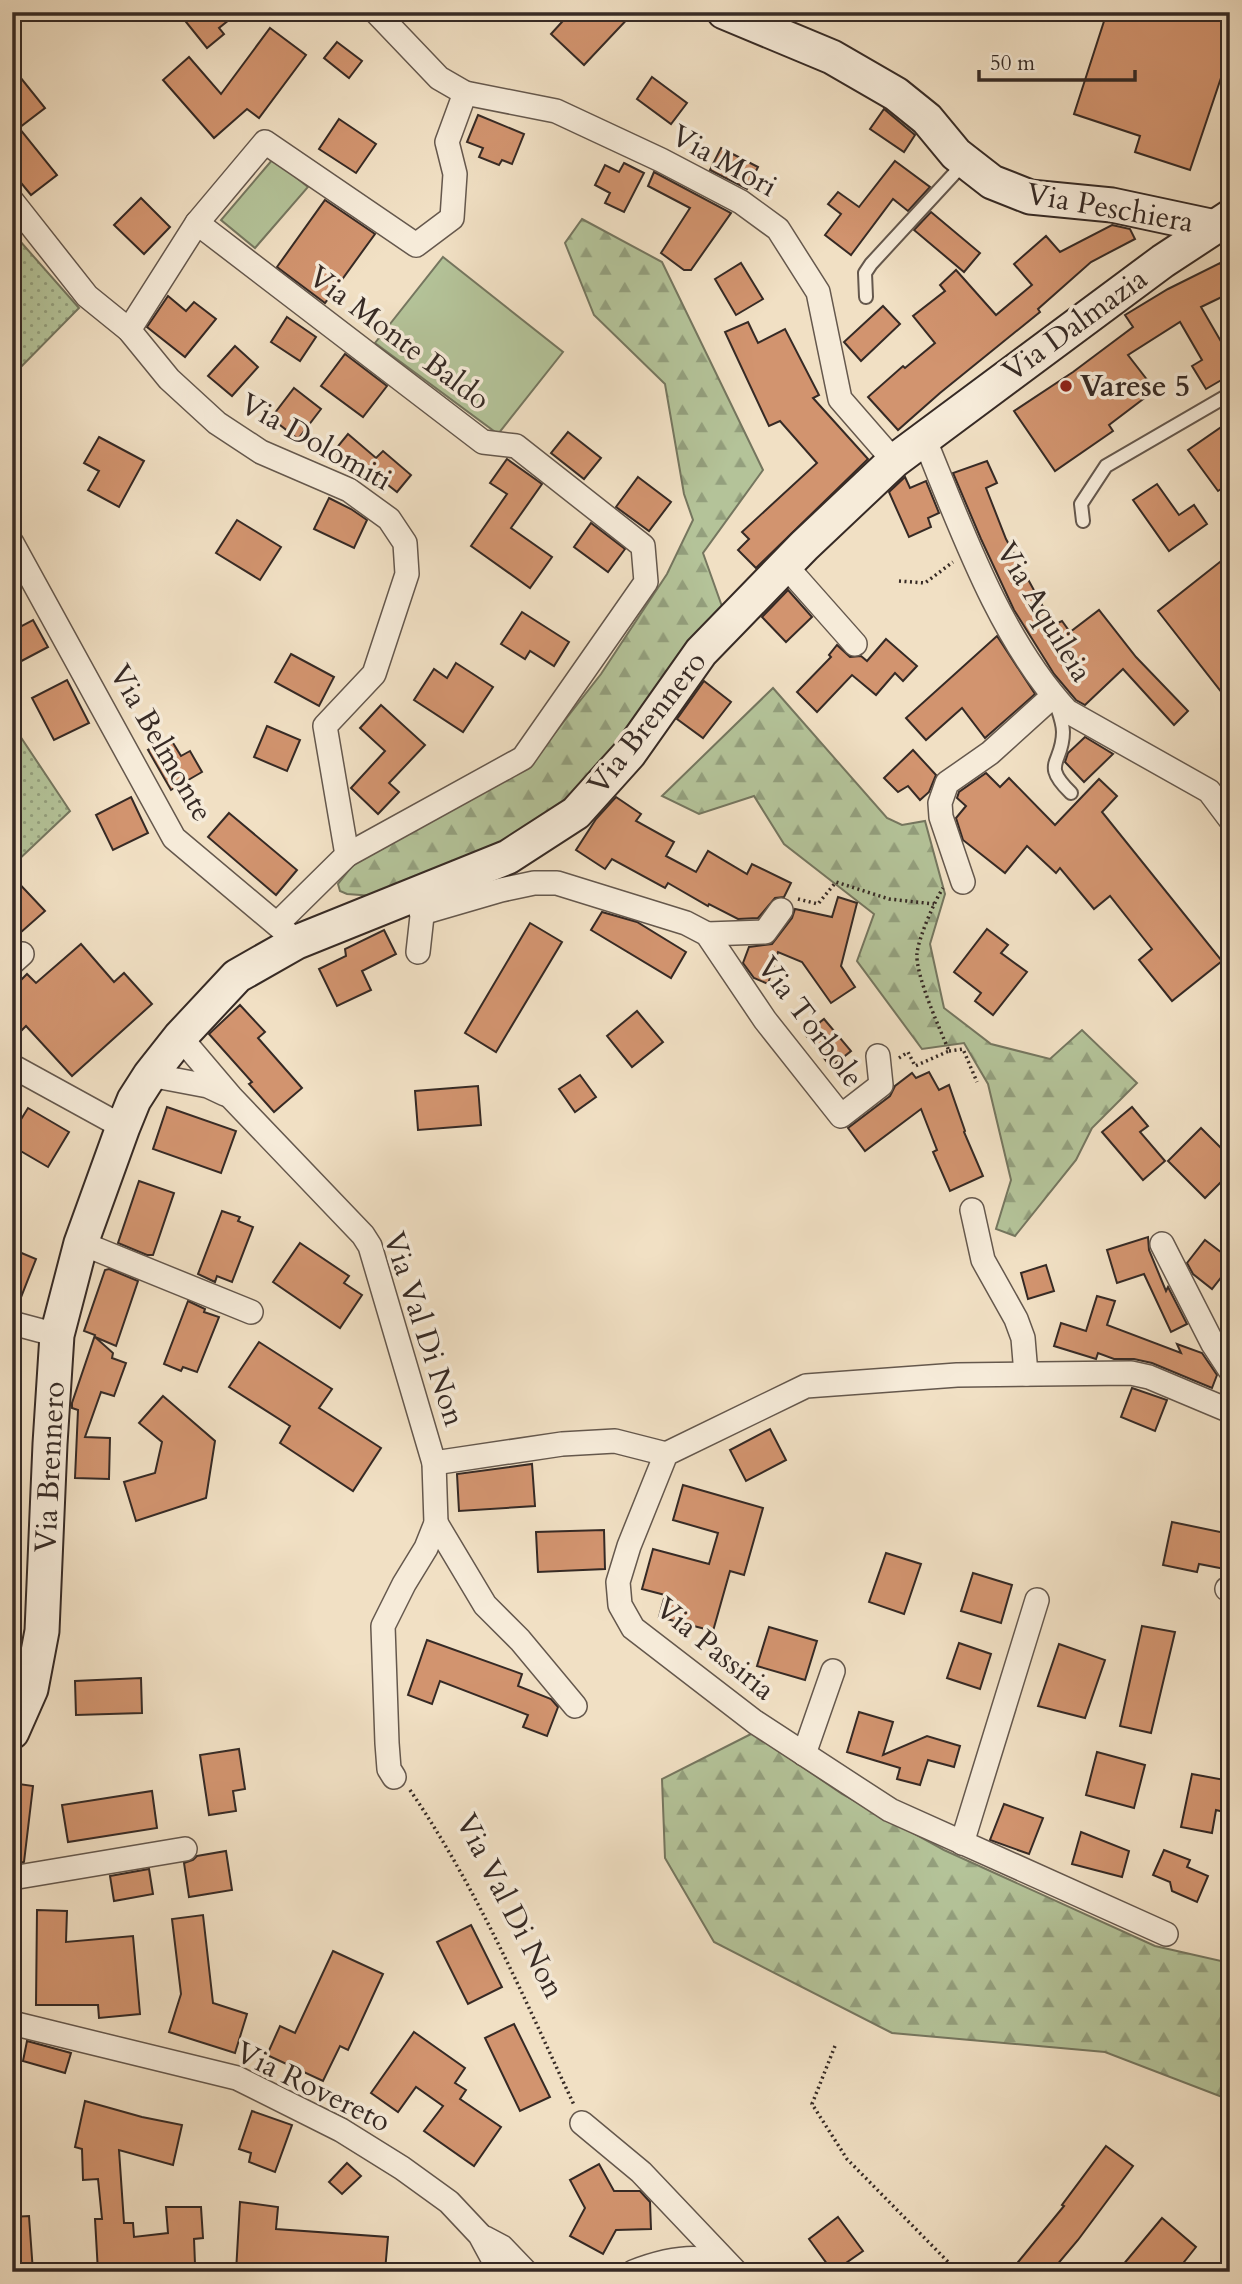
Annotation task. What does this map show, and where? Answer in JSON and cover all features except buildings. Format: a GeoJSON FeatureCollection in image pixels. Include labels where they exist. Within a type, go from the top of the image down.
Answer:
{"type":"FeatureCollection","features":[{"type":"Feature","properties":{"kind":"street","name":"Via Mori"},"geometry":{"type":"LineString","coordinates":[[376,12],[439,78],[465,93],[556,111],[661,160],[741,202],[778,229],[818,292],[840,399],[894,461]]}},
{"type":"Feature","properties":{"kind":"street","name":"Via Peschiera"},"geometry":{"type":"LineString","coordinates":[[724,12],[832,57],[896,94],[927,119],[956,155],[992,182],[1030,197],[1112,205],[1225,230]]}},
{"type":"Feature","properties":{"kind":"street"},"geometry":{"type":"LineString","coordinates":[[129,330],[197,223],[265,142],[415,245],[452,218],[455,174],[447,142],[465,93]]}},
{"type":"Feature","properties":{"kind":"street","name":"Via Dolomiti"},"geometry":{"type":"LineString","coordinates":[[12,201],[87,296],[129,330],[169,379],[217,423],[261,452],[349,490],[388,519],[405,542],[407,574],[374,674],[325,726],[347,855]]}},
{"type":"Feature","properties":{"kind":"street","name":"Via Monte Baldo"},"geometry":{"type":"LineString","coordinates":[[197,223],[483,442],[516,446],[643,546],[646,582],[523,758],[347,855]]}},
{"type":"Feature","properties":{"kind":"street","name":"Via Dalmazia"},"geometry":{"type":"LineString","coordinates":[[924,438],[1163,261],[1225,230]]}},
{"type":"Feature","properties":{"kind":"street","name":"Via Brennero"},"geometry":{"type":"LineString","coordinates":[[12,1732],[32,1689],[42,1632],[57,1335],[81,1243],[134,1100],[150,1075],[180,1037],[237,976],[287,933],[419,904],[508,857],[576,813],[629,754],[701,652],[785,565],[894,461],[924,438]]}},
{"type":"Feature","properties":{"kind":"street","name":"Via Aquileia"},"geometry":{"type":"LineString","coordinates":[[924,438],[974,559],[1016,640],[1053,696],[1067,711],[1209,791],[1230,820]]}},
{"type":"Feature","properties":{"kind":"street","name":"Via Belmonte"},"geometry":{"type":"LineString","coordinates":[[12,544],[174,838],[287,933]]}},
{"type":"Feature","properties":{"kind":"street"},"geometry":{"type":"LineString","coordinates":[[785,565],[855,644]]}},
{"type":"Feature","properties":{"kind":"street"},"geometry":{"type":"LineString","coordinates":[[960,873],[941,817],[940,803],[947,783],[990,753],[1053,696]]}},
{"type":"Feature","properties":{"kind":"street"},"geometry":{"type":"LineString","coordinates":[[287,933],[347,855]]}},
{"type":"Feature","properties":{"kind":"street","name":"Via Torbole"},"geometry":{"type":"LineString","coordinates":[[419,904],[534,883],[557,883],[687,923],[707,934],[765,1020],[841,1116],[881,1085],[878,1062]]}},
{"type":"Feature","properties":{"kind":"street"},"geometry":{"type":"LineString","coordinates":[[418,953],[419,904]]}},
{"type":"Feature","properties":{"kind":"street","name":"Via Torbole"},"geometry":{"type":"LineString","coordinates":[[707,934],[765,932],[781,910]]}},
{"type":"Feature","properties":{"kind":"street","name":"Via Val Di Non"},"geometry":{"type":"LineString","coordinates":[[180,1037],[231,1097],[363,1235],[370,1246],[434,1463],[436,1523],[426,1548],[383,1626],[387,1744],[389,1769],[394,1777]]}},
{"type":"Feature","properties":{"kind":"street"},"geometry":{"type":"LineString","coordinates":[[12,1066],[123,1127]]}},
{"type":"Feature","properties":{"kind":"street","name":"Via Val Di Non"},"geometry":{"type":"LineString","coordinates":[[150,1075],[208,1086],[231,1097]]}},
{"type":"Feature","properties":{"kind":"street"},"geometry":{"type":"LineString","coordinates":[[972,1210],[983,1260],[1016,1319],[1023,1338],[1026,1374]]}},
{"type":"Feature","properties":{"kind":"street"},"geometry":{"type":"LineString","coordinates":[[81,1243],[251,1312]]}},
{"type":"Feature","properties":{"kind":"street"},"geometry":{"type":"LineString","coordinates":[[1162,1244],[1213,1344],[1230,1370]]}},
{"type":"Feature","properties":{"kind":"street"},"geometry":{"type":"LineString","coordinates":[[12,1322],[57,1335]]}},
{"type":"Feature","properties":{"kind":"street"},"geometry":{"type":"LineString","coordinates":[[666,1454],[806,1386],[957,1375],[1131,1373],[1149,1377],[1230,1411]]}},
{"type":"Feature","properties":{"kind":"street","name":"Via Val Di Non"},"geometry":{"type":"LineString","coordinates":[[434,1463],[562,1444],[615,1441],[666,1454]]}},
{"type":"Feature","properties":{"kind":"street","name":"Via Passiria"},"geometry":{"type":"LineString","coordinates":[[666,1454],[629,1546],[618,1582],[620,1605],[633,1628],[755,1722],[890,1810],[1166,1934]]}},
{"type":"Feature","properties":{"kind":"street","name":"Via Val Di Non"},"geometry":{"type":"LineString","coordinates":[[436,1523],[485,1605],[520,1640],[575,1706]]}},
{"type":"Feature","properties":{"kind":"street"},"geometry":{"type":"LineString","coordinates":[[962,1843],[1037,1600]]}},
{"type":"Feature","properties":{"kind":"street"},"geometry":{"type":"LineString","coordinates":[[804,1754],[833,1671]]}},
{"type":"Feature","properties":{"kind":"street"},"geometry":{"type":"LineString","coordinates":[[12,1878],[185,1849]]}},
{"type":"Feature","properties":{"kind":"street","name":"Via Rovereto"},"geometry":{"type":"LineString","coordinates":[[12,2024],[237,2078],[341,2130],[402,2168],[449,2202],[480,2235],[500,2272]]}},
{"type":"Feature","properties":{"kind":"street"},"geometry":{"type":"LineString","coordinates":[[582,2123],[641,2172],[736,2272]]}},
{"type":"Feature","properties":{"kind":"street","name":"Via Rovereto"},"geometry":{"type":"LineString","coordinates":[[480,2235],[502,2247],[526,2272]]}},
{"type":"Feature","properties":{"kind":"street"},"geometry":{"type":"LineString","coordinates":[[633,2272],[655,2263],[710,2260],[736,2272]]}},
{"type":"Feature","properties":{"kind":"lane"},"geometry":{"type":"LineString","coordinates":[[866,297],[865,273],[871,264],[965,162]]}},
{"type":"Feature","properties":{"kind":"lane"},"geometry":{"type":"LineString","coordinates":[[1083,520],[1081,504],[1106,466],[1230,394]]}},
{"type":"Feature","properties":{"kind":"lane"},"geometry":{"type":"LineString","coordinates":[[1053,696],[1063,727],[1062,743],[1054,770],[1059,781],[1071,793]]}},
{"type":"Feature","properties":{"kind":"path"},"geometry":{"type":"LineString","coordinates":[[899,581],[925,583],[942,571]]}},
{"type":"Feature","properties":{"kind":"path"},"geometry":{"type":"LineString","coordinates":[[949,1051],[925,989],[917,954],[934,904],[960,873]]}},
{"type":"Feature","properties":{"kind":"path"},"geometry":{"type":"LineString","coordinates":[[781,910],[790,898],[818,904],[836,881],[889,899],[934,904]]}},
{"type":"Feature","properties":{"kind":"path"},"geometry":{"type":"LineString","coordinates":[[878,1062],[908,1052],[915,1066],[949,1051],[962,1049],[977,1082]]}},
{"type":"Feature","properties":{"kind":"path","name":"Via Val Di Non"},"geometry":{"type":"LineString","coordinates":[[394,1777],[400,1785],[410,1790],[429,1816],[468,1885],[582,2123]]}},
{"type":"Feature","properties":{"kind":"path"},"geometry":{"type":"LineString","coordinates":[[835,2046],[812,2104],[847,2159],[957,2272]]}},
{"type":"Feature","properties":{"kind":"green space"},"geometry":{"type":"Polygon","coordinates":[[[273,159],[308,187],[255,248],[221,220],[273,159]]]}},
{"type":"Feature","properties":{"kind":"green space"},"geometry":{"type":"Polygon","coordinates":[[[582,219],[662,262],[763,470],[703,553],[724,612],[570,802],[501,849],[374,896],[347,894],[340,891],[338,884],[357,860],[529,766],[601,674],[667,574],[693,520],[684,494],[665,384],[594,315],[565,243],[582,219]]]}},
{"type":"Feature","properties":{"kind":"green space"},"geometry":{"type":"Polygon","coordinates":[[[12,232],[79,308],[13,375],[12,375],[12,232]]]}},
{"type":"Feature","properties":{"kind":"green space"},"geometry":{"type":"Polygon","coordinates":[[[443,257],[563,352],[498,434],[375,343],[443,257]]]}},
{"type":"Feature","properties":{"kind":"green space"},"geometry":{"type":"Polygon","coordinates":[[[773,688],[887,818],[902,825],[925,821],[945,894],[930,944],[944,1008],[991,1044],[1050,1059],[1082,1030],[1137,1083],[1092,1128],[1076,1160],[1015,1236],[996,1229],[1011,1180],[988,1084],[964,1043],[922,1049],[857,961],[874,914],[784,844],[754,796],[699,814],[662,796],[773,688]]]}},
{"type":"Feature","properties":{"kind":"green space"},"geometry":{"type":"Polygon","coordinates":[[[12,724],[70,811],[12,866],[12,724]]]}},
{"type":"Feature","properties":{"kind":"green space"},"geometry":{"type":"Polygon","coordinates":[[[753,1733],[842,1794],[944,1850],[1155,1946],[1230,1963],[1230,2100],[1105,2052],[892,2033],[714,1942],[665,1858],[662,1779],[753,1733]]]}},
{"type":"Feature","properties":{"kind":"place","name":"Varese 5"},"geometry":{"type":"Point","coordinates":[1066,386]}}]}
